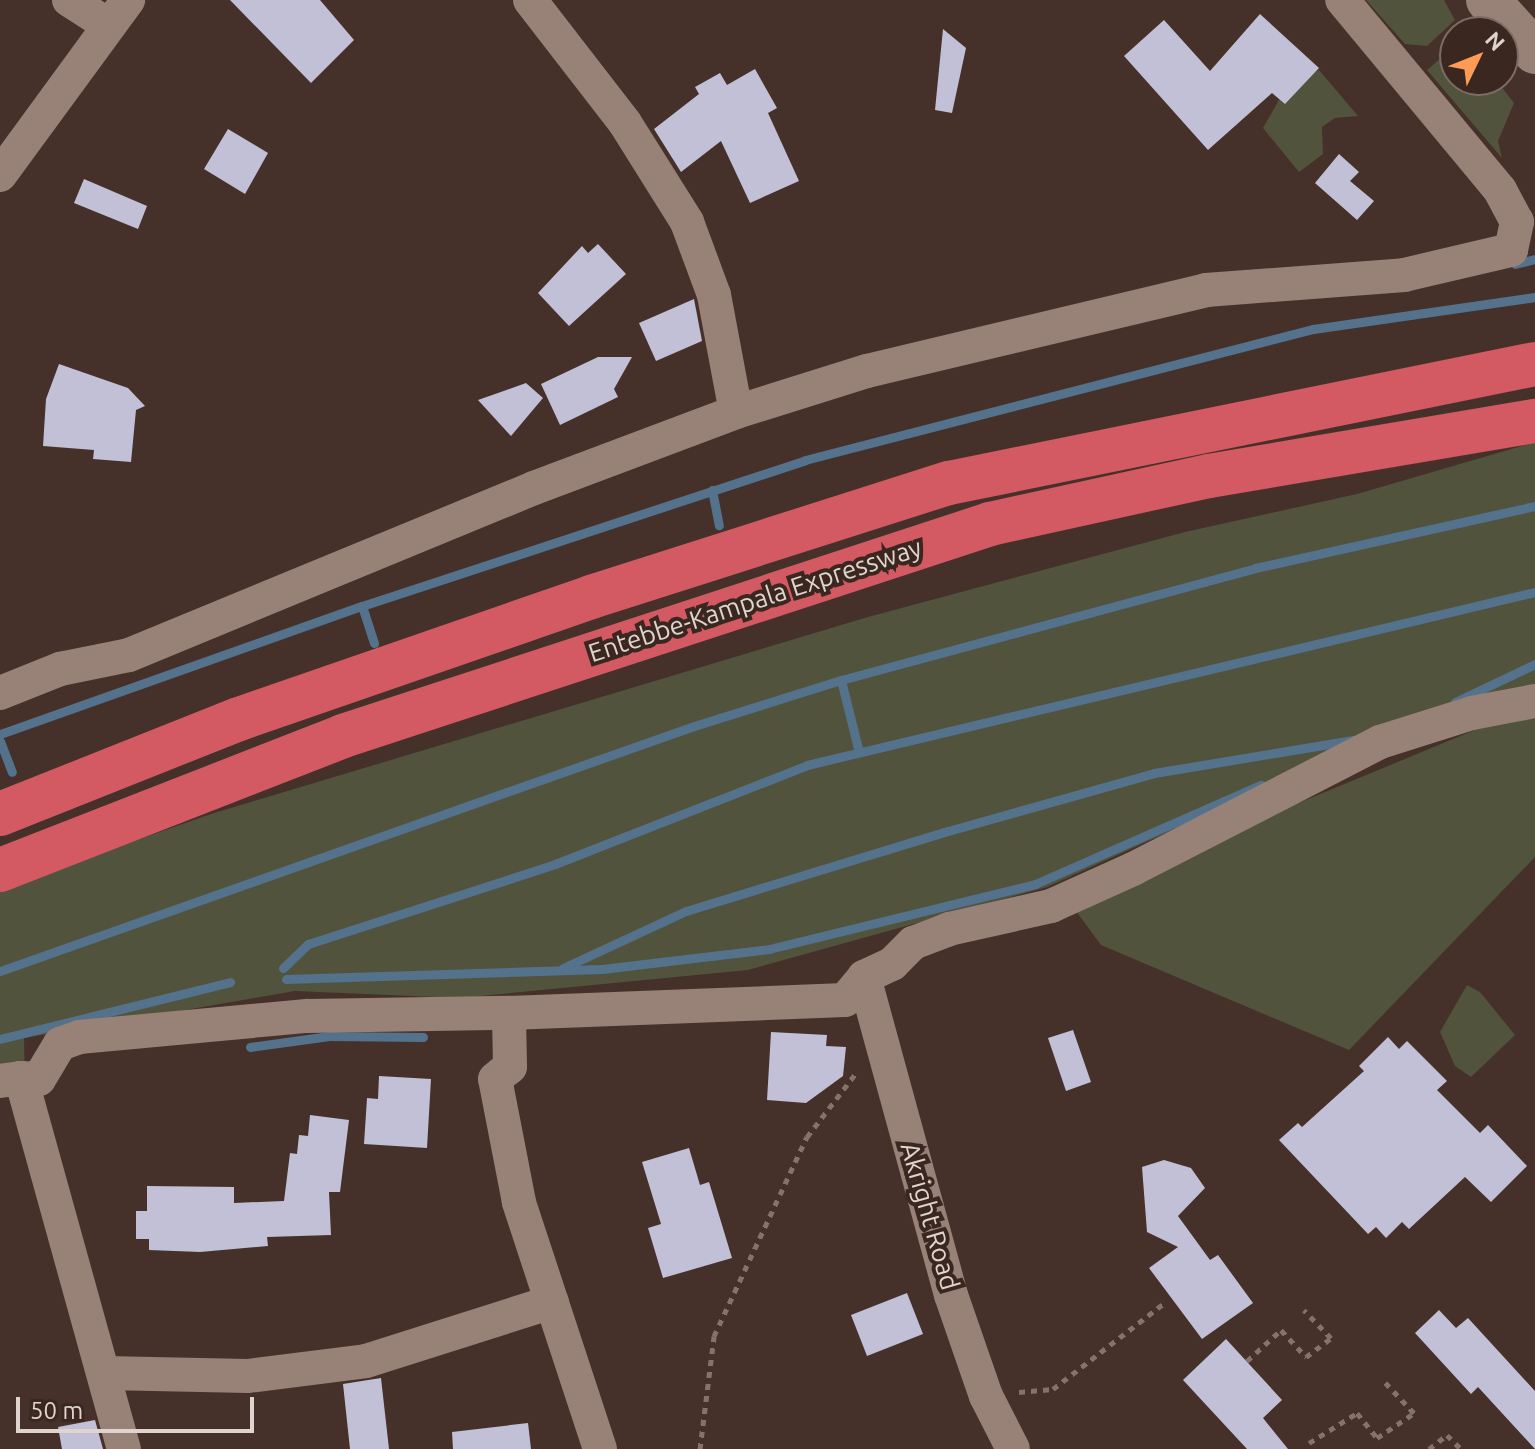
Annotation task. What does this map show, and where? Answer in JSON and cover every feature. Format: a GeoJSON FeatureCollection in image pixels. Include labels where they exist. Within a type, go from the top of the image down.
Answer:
{"type":"FeatureCollection","features":[{"type":"Feature","properties":{"kind":"highway","name":"Entebbe-Kampala Expressway"},"geometry":{"type":"LineString","coordinates":[[0,814],[254,713],[949,483],[1535,364]]}},
{"type":"Feature","properties":{"kind":"highway","name":"Entebbe-Kampala Expressway"},"geometry":{"type":"LineString","coordinates":[[0,870],[343,736],[990,524],[1209,476],[1535,421]]}},
{"type":"Feature","properties":{"kind":"main road"},"geometry":{"type":"LineString","coordinates":[[1488,0],[1535,52]]}},
{"type":"Feature","properties":{"kind":"street"},"geometry":{"type":"LineString","coordinates":[[0,175],[117,12],[69,0]]}},
{"type":"Feature","properties":{"kind":"street"},"geometry":{"type":"LineString","coordinates":[[530,0],[625,123],[687,222],[714,295],[736,412]]}},
{"type":"Feature","properties":{"kind":"street"},"geometry":{"type":"LineString","coordinates":[[0,693],[60,669],[129,655],[534,488],[736,412],[867,371],[1206,290],[1404,275],[1511,250],[1526,223],[1430,100],[1342,0]]}},
{"type":"Feature","properties":{"kind":"street"},"geometry":{"type":"LineString","coordinates":[[124,1449],[105,1373],[10,1080],[39,1079],[54,1051],[79,1037],[307,1016],[509,1013],[845,1000],[864,977],[892,964],[913,943],[949,929],[1051,906],[1133,869],[1380,742],[1472,713],[1535,701]]}},
{"type":"Feature","properties":{"kind":"street","name":"Akright Road"},"geometry":{"type":"LineString","coordinates":[[864,977],[951,1295],[986,1396],[1013,1449]]}},
{"type":"Feature","properties":{"kind":"street"},"geometry":{"type":"LineString","coordinates":[[509,1013],[510,1067],[495,1079],[519,1202],[600,1449]]}},
{"type":"Feature","properties":{"kind":"street"},"geometry":{"type":"LineString","coordinates":[[105,1373],[248,1376],[366,1361],[552,1302]]}},
{"type":"Feature","properties":{"kind":"path"},"geometry":{"type":"LineString","coordinates":[[700,1449],[714,1336],[807,1137],[856,1073],[874,1019]]}},
{"type":"Feature","properties":{"kind":"path"},"geometry":{"type":"LineString","coordinates":[[1053,1389],[1163,1304]]}},
{"type":"Feature","properties":{"kind":"path"},"geometry":{"type":"LineString","coordinates":[[1247,1361],[1281,1330],[1306,1357],[1331,1338],[1304,1310]]}},
{"type":"Feature","properties":{"kind":"path"},"geometry":{"type":"LineString","coordinates":[[1309,1443],[1357,1413],[1377,1438],[1414,1413],[1384,1381]]}},
{"type":"Feature","properties":{"kind":"path"},"geometry":{"type":"LineString","coordinates":[[1429,1449],[1447,1435],[1461,1449]]}},
{"type":"Feature","properties":{"kind":"green space"},"geometry":{"type":"Polygon","coordinates":[[[1366,0],[1444,0],[1453,16],[1439,16],[1439,35],[1427,46],[1405,44],[1366,0]]]}},
{"type":"Feature","properties":{"kind":"green space"},"geometry":{"type":"Polygon","coordinates":[[[1439,60],[1439,84],[1427,70],[1439,60]]]}},
{"type":"Feature","properties":{"kind":"green space"},"geometry":{"type":"Polygon","coordinates":[[[1319,70],[1358,116],[1335,118],[1322,127],[1323,154],[1299,172],[1263,128],[1287,86],[1319,70]]]}},
{"type":"Feature","properties":{"kind":"green space"},"geometry":{"type":"Polygon","coordinates":[[[1449,96],[1509,96],[1514,103],[1498,141],[1502,158],[1449,96]]]}},
{"type":"Feature","properties":{"kind":"green space"},"geometry":{"type":"Polygon","coordinates":[[[1535,442],[1535,684],[1461,699],[1047,887],[748,970],[460,998],[295,991],[24,1038],[25,1085],[0,1088],[0,890],[28,878],[214,813],[868,617],[1185,532],[1357,494],[1535,442]]]}},
{"type":"Feature","properties":{"kind":"green space"},"geometry":{"type":"Polygon","coordinates":[[[1535,717],[1535,857],[1349,1050],[1101,945],[1067,899],[1482,727],[1535,717]]]}},
{"type":"Feature","properties":{"kind":"green space"},"geometry":{"type":"Polygon","coordinates":[[[1467,985],[1480,992],[1515,1035],[1471,1077],[1455,1066],[1440,1032],[1467,985]]]}},
{"type":"Feature","properties":{"kind":"building"},"geometry":{"type":"Polygon","coordinates":[[[230,0],[320,0],[354,40],[311,83],[230,0]]]}},
{"type":"Feature","properties":{"kind":"building"},"geometry":{"type":"Polygon","coordinates":[[[1260,14],[1319,68],[1285,104],[1272,93],[1208,150],[1124,56],[1164,20],[1210,71],[1260,14]]]}},
{"type":"Feature","properties":{"kind":"building"},"geometry":{"type":"Polygon","coordinates":[[[943,29],[966,48],[952,113],[935,110],[943,29]]]}},
{"type":"Feature","properties":{"kind":"building"},"geometry":{"type":"Polygon","coordinates":[[[755,69],[777,108],[768,113],[799,181],[750,203],[721,141],[681,172],[654,129],[699,94],[695,87],[720,73],[727,85],[755,69]]]}},
{"type":"Feature","properties":{"kind":"building"},"geometry":{"type":"Polygon","coordinates":[[[228,129],[268,153],[245,194],[204,169],[228,129]]]}},
{"type":"Feature","properties":{"kind":"building"},"geometry":{"type":"Polygon","coordinates":[[[1339,154],[1359,172],[1350,181],[1374,201],[1357,220],[1315,183],[1339,154]]]}},
{"type":"Feature","properties":{"kind":"building"},"geometry":{"type":"Polygon","coordinates":[[[84,179],[147,206],[138,229],[74,203],[84,179]]]}},
{"type":"Feature","properties":{"kind":"building"},"geometry":{"type":"Polygon","coordinates":[[[598,244],[626,274],[569,326],[538,293],[582,246],[588,253],[598,244]]]}},
{"type":"Feature","properties":{"kind":"building"},"geometry":{"type":"Polygon","coordinates":[[[694,299],[702,341],[656,361],[639,323],[694,299]]]}},
{"type":"Feature","properties":{"kind":"building"},"geometry":{"type":"Polygon","coordinates":[[[598,357],[632,357],[614,389],[618,397],[560,425],[541,384],[598,357]]]}},
{"type":"Feature","properties":{"kind":"building"},"geometry":{"type":"Polygon","coordinates":[[[59,364],[128,388],[145,406],[136,410],[131,462],[93,459],[94,450],[43,446],[46,399],[59,364]]]}},
{"type":"Feature","properties":{"kind":"building"},"geometry":{"type":"Polygon","coordinates":[[[526,383],[543,398],[511,436],[478,400],[526,383]]]}},
{"type":"Feature","properties":{"kind":"building"},"geometry":{"type":"Polygon","coordinates":[[[1073,1030],[1091,1082],[1066,1091],[1048,1038],[1073,1030]]]}},
{"type":"Feature","properties":{"kind":"building"},"geometry":{"type":"Polygon","coordinates":[[[771,1032],[827,1035],[826,1046],[846,1047],[843,1076],[806,1103],[767,1100],[771,1032]]]}},
{"type":"Feature","properties":{"kind":"building"},"geometry":{"type":"Polygon","coordinates":[[[1388,1037],[1399,1049],[1407,1041],[1447,1081],[1437,1090],[1480,1133],[1488,1125],[1527,1166],[1491,1202],[1465,1177],[1409,1229],[1402,1222],[1386,1238],[1376,1227],[1368,1234],[1279,1140],[1298,1123],[1302,1127],[1364,1071],[1359,1066],[1388,1037]]]}},
{"type":"Feature","properties":{"kind":"building"},"geometry":{"type":"Polygon","coordinates":[[[379,1076],[431,1079],[427,1148],[364,1144],[367,1098],[378,1099],[379,1076]]]}},
{"type":"Feature","properties":{"kind":"building"},"geometry":{"type":"Polygon","coordinates":[[[310,1115],[349,1120],[340,1192],[329,1192],[331,1235],[267,1237],[268,1246],[200,1252],[149,1250],[149,1239],[136,1239],[136,1211],[147,1211],[147,1186],[234,1187],[234,1203],[284,1201],[290,1153],[297,1154],[299,1135],[308,1136],[310,1115]]]}},
{"type":"Feature","properties":{"kind":"building"},"geometry":{"type":"Polygon","coordinates":[[[689,1148],[700,1185],[709,1182],[732,1258],[663,1278],[648,1228],[661,1224],[642,1162],[689,1148]]]}},
{"type":"Feature","properties":{"kind":"building"},"geometry":{"type":"Polygon","coordinates":[[[1164,1160],[1191,1168],[1205,1188],[1178,1216],[1210,1260],[1218,1255],[1253,1303],[1202,1339],[1149,1268],[1178,1247],[1147,1232],[1142,1167],[1164,1160]]]}},
{"type":"Feature","properties":{"kind":"building"},"geometry":{"type":"Polygon","coordinates":[[[907,1293],[923,1334],[867,1356],[851,1315],[907,1293]]]}},
{"type":"Feature","properties":{"kind":"building"},"geometry":{"type":"Polygon","coordinates":[[[1439,1310],[1456,1328],[1468,1318],[1535,1391],[1535,1449],[1478,1387],[1471,1394],[1415,1333],[1439,1310]]]}},
{"type":"Feature","properties":{"kind":"building"},"geometry":{"type":"Polygon","coordinates":[[[1226,1339],[1282,1400],[1263,1418],[1288,1449],[1247,1449],[1183,1380],[1226,1339]]]}},
{"type":"Feature","properties":{"kind":"building"},"geometry":{"type":"Polygon","coordinates":[[[381,1378],[389,1449],[350,1449],[343,1384],[381,1378]]]}},
{"type":"Feature","properties":{"kind":"building"},"geometry":{"type":"Polygon","coordinates":[[[95,1420],[103,1449],[62,1449],[58,1427],[95,1420]]]}},
{"type":"Feature","properties":{"kind":"building"},"geometry":{"type":"Polygon","coordinates":[[[528,1423],[531,1449],[453,1449],[452,1432],[528,1423]]]}},
{"type":"Feature","properties":{"kind":"waterway"},"geometry":{"type":"LineString","coordinates":[[1515,264],[1535,259]]}},
{"type":"Feature","properties":{"kind":"waterway"},"geometry":{"type":"LineString","coordinates":[[0,734],[362,606],[805,460],[1313,329],[1535,297]]}},
{"type":"Feature","properties":{"kind":"waterway"},"geometry":{"type":"LineString","coordinates":[[712,490],[719,525]]}},
{"type":"Feature","properties":{"kind":"waterway"},"geometry":{"type":"LineString","coordinates":[[0,971],[691,727],[841,680],[1255,568],[1535,506]]}},
{"type":"Feature","properties":{"kind":"waterway"},"geometry":{"type":"LineString","coordinates":[[283,968],[308,944],[555,864],[807,765],[1535,592]]}},
{"type":"Feature","properties":{"kind":"waterway"},"geometry":{"type":"LineString","coordinates":[[362,606],[374,643]]}},
{"type":"Feature","properties":{"kind":"waterway"},"geometry":{"type":"LineString","coordinates":[[1455,702],[1535,664]]}},
{"type":"Feature","properties":{"kind":"waterway"},"geometry":{"type":"LineString","coordinates":[[841,680],[859,752]]}},
{"type":"Feature","properties":{"kind":"waterway"},"geometry":{"type":"LineString","coordinates":[[563,968],[686,911],[948,831],[1154,773],[1353,740]]}},
{"type":"Feature","properties":{"kind":"waterway"},"geometry":{"type":"LineString","coordinates":[[0,741],[12,772]]}},
{"type":"Feature","properties":{"kind":"waterway"},"geometry":{"type":"LineString","coordinates":[[286,979],[602,969],[769,949],[1035,884],[1261,785]]}},
{"type":"Feature","properties":{"kind":"waterway"},"geometry":{"type":"LineString","coordinates":[[0,1039],[230,982]]}},
{"type":"Feature","properties":{"kind":"waterway"},"geometry":{"type":"LineString","coordinates":[[250,1047],[329,1036],[423,1037]]}}]}
